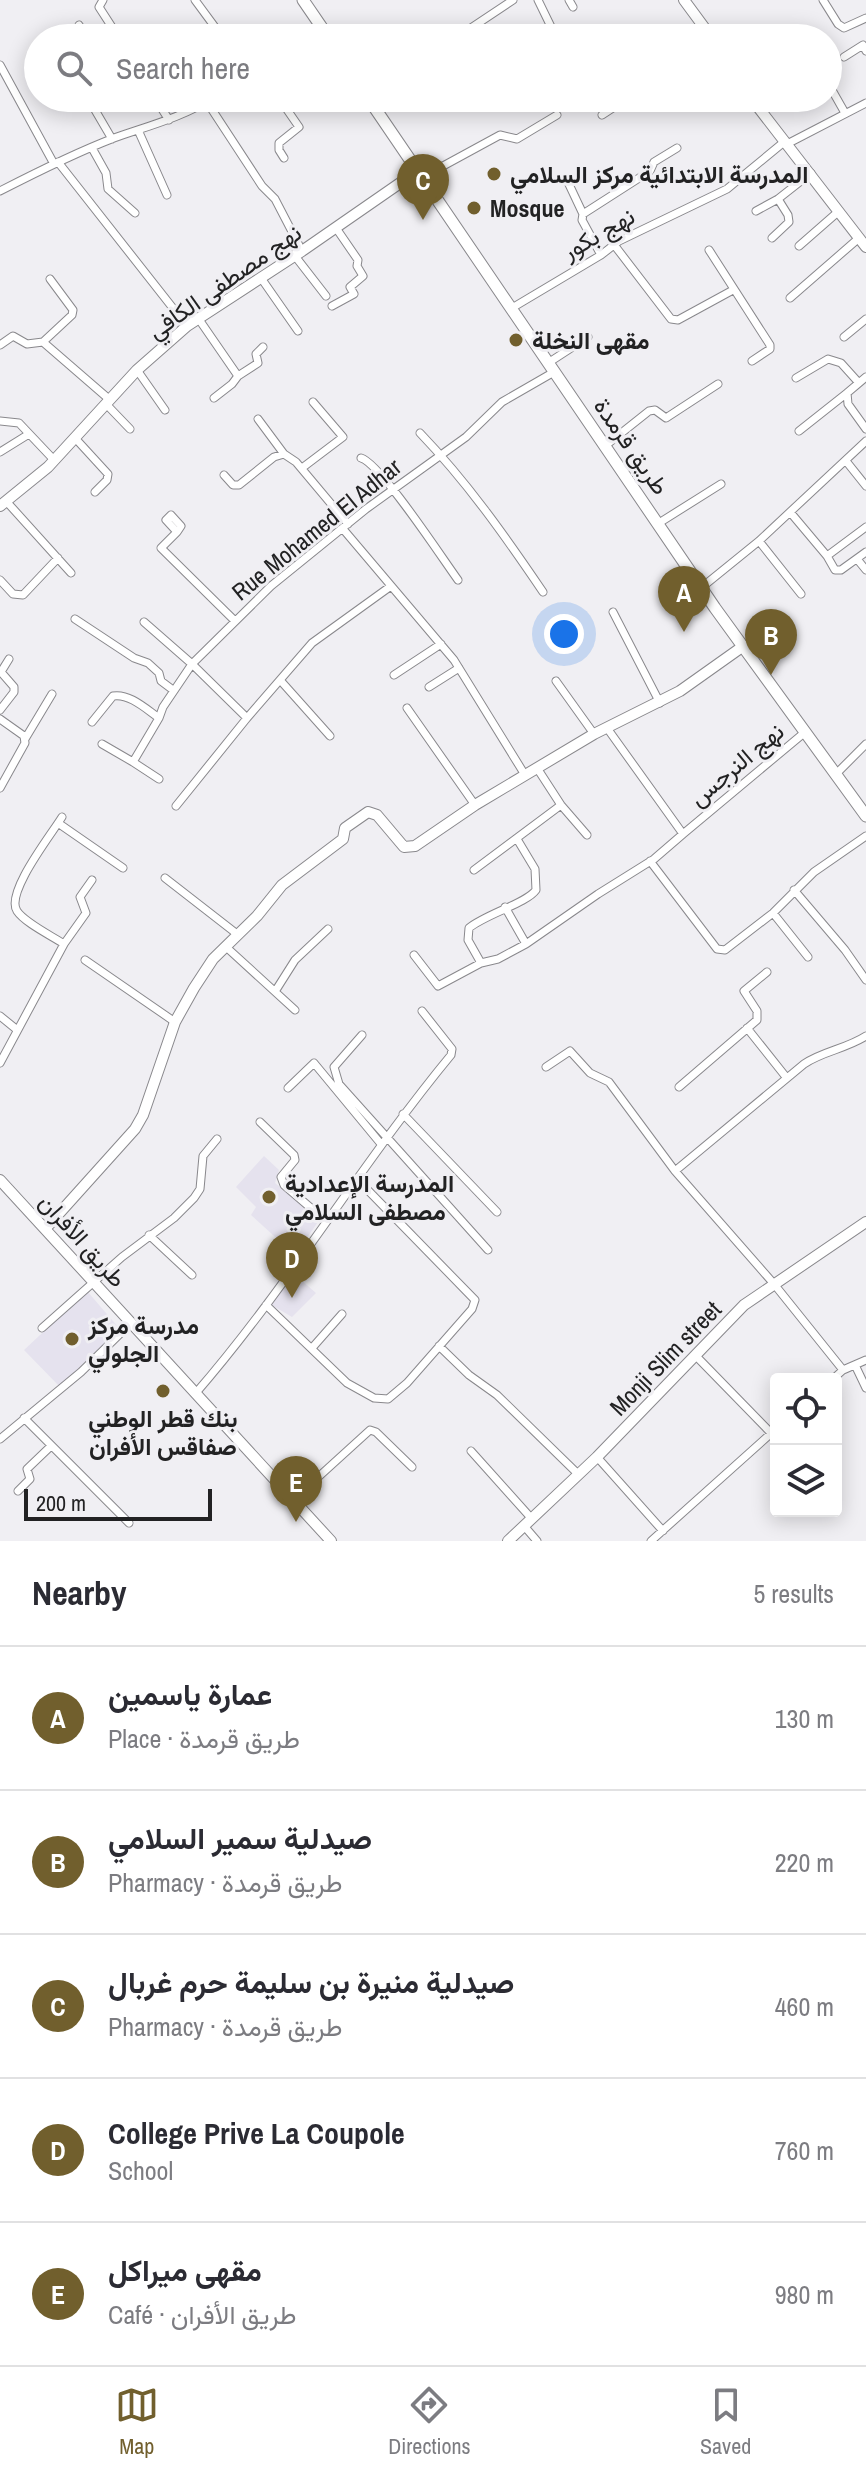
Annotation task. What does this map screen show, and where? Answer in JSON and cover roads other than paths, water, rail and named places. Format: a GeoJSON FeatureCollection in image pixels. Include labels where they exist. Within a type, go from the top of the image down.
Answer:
{"type":"FeatureCollection","features":[{"type":"Feature","properties":{"kind":"main road"},"geometry":{"type":"LineString","coordinates":[[303,0],[319,24]]}},
{"type":"Feature","properties":{"kind":"main road","name":"طريق قرمدة"},"geometry":{"type":"LineString","coordinates":[[377,112],[701,588],[866,816]]}},
{"type":"Feature","properties":{"kind":"street"},"geometry":{"type":"LineString","coordinates":[[103,0],[99,7],[110,24]]}},
{"type":"Feature","properties":{"kind":"street"},"geometry":{"type":"LineString","coordinates":[[195,0],[213,24]]}},
{"type":"Feature","properties":{"kind":"street"},"geometry":{"type":"LineString","coordinates":[[481,24],[513,0]]}},
{"type":"Feature","properties":{"kind":"street"},"geometry":{"type":"LineString","coordinates":[[538,0],[550,24]]}},
{"type":"Feature","properties":{"kind":"street"},"geometry":{"type":"LineString","coordinates":[[684,0],[702,24]]}},
{"type":"Feature","properties":{"kind":"street"},"geometry":{"type":"LineString","coordinates":[[823,0],[838,24]]}},
{"type":"Feature","properties":{"kind":"street"},"geometry":{"type":"LineString","coordinates":[[842,27],[866,18]]}},
{"type":"Feature","properties":{"kind":"street"},"geometry":{"type":"LineString","coordinates":[[844,57],[865,46]]}},
{"type":"Feature","properties":{"kind":"street"},"geometry":{"type":"LineString","coordinates":[[0,65],[24,107]]}},
{"type":"Feature","properties":{"kind":"street","name":"نهج بكور"},"geometry":{"type":"LineString","coordinates":[[512,308],[619,241],[727,189],[786,143],[865,105]]}},
{"type":"Feature","properties":{"kind":"street"},"geometry":{"type":"LineString","coordinates":[[842,108],[845,113]]}},
{"type":"Feature","properties":{"kind":"street"},"geometry":{"type":"LineString","coordinates":[[27,112],[56,163],[187,326]]}},
{"type":"Feature","properties":{"kind":"street"},"geometry":{"type":"LineString","coordinates":[[96,112],[112,139]]}},
{"type":"Feature","properties":{"kind":"street"},"geometry":{"type":"LineString","coordinates":[[164,112],[169,120]]}},
{"type":"Feature","properties":{"kind":"street"},"geometry":{"type":"LineString","coordinates":[[0,191],[112,139],[185,112]]}},
{"type":"Feature","properties":{"kind":"street"},"geometry":{"type":"LineString","coordinates":[[217,112],[262,186],[280,207],[298,254],[326,296]]}},
{"type":"Feature","properties":{"kind":"street"},"geometry":{"type":"LineString","coordinates":[[284,158],[279,143],[299,127],[289,112]]}},
{"type":"Feature","properties":{"kind":"street"},"geometry":{"type":"LineString","coordinates":[[602,115],[607,112]]}},
{"type":"Feature","properties":{"kind":"street"},"geometry":{"type":"LineString","coordinates":[[762,112],[866,247]]}},
{"type":"Feature","properties":{"kind":"street"},"geometry":{"type":"LineString","coordinates":[[419,175],[500,135],[517,139],[557,115]]}},
{"type":"Feature","properties":{"kind":"street"},"geometry":{"type":"LineString","coordinates":[[138,130],[167,195]]}},
{"type":"Feature","properties":{"kind":"street"},"geometry":{"type":"LineString","coordinates":[[92,148],[106,173],[108,189],[135,213]]}},
{"type":"Feature","properties":{"kind":"street"},"geometry":{"type":"LineString","coordinates":[[583,214],[650,171],[654,162],[677,148]]}},
{"type":"Feature","properties":{"kind":"street"},"geometry":{"type":"LineString","coordinates":[[756,211],[778,199],[811,173]]}},
{"type":"Feature","properties":{"kind":"street","name":"نهج مصطفى الكافي"},"geometry":{"type":"LineString","coordinates":[[3,504],[54,460],[137,370],[187,326],[419,175]]}},
{"type":"Feature","properties":{"kind":"street"},"geometry":{"type":"LineString","coordinates":[[566,178],[583,214],[582,220],[601,255]]}},
{"type":"Feature","properties":{"kind":"street"},"geometry":{"type":"LineString","coordinates":[[772,238],[790,219],[778,199]]}},
{"type":"Feature","properties":{"kind":"street"},"geometry":{"type":"LineString","coordinates":[[799,246],[839,211]]}},
{"type":"Feature","properties":{"kind":"street"},"geometry":{"type":"LineString","coordinates":[[332,306],[354,294],[350,287],[363,276],[357,266],[358,260],[336,228]]}},
{"type":"Feature","properties":{"kind":"street"},"geometry":{"type":"LineString","coordinates":[[790,298],[859,238]]}},
{"type":"Feature","properties":{"kind":"street"},"geometry":{"type":"LineString","coordinates":[[615,246],[671,319],[678,320],[733,290]]}},
{"type":"Feature","properties":{"kind":"street"},"geometry":{"type":"LineString","coordinates":[[709,250],[770,347],[752,361]]}},
{"type":"Feature","properties":{"kind":"street"},"geometry":{"type":"LineString","coordinates":[[261,278],[298,331]]}},
{"type":"Feature","properties":{"kind":"street"},"geometry":{"type":"LineString","coordinates":[[0,345],[13,336],[27,344],[43,342],[72,315],[73,310],[50,279]]}},
{"type":"Feature","properties":{"kind":"street"},"geometry":{"type":"LineString","coordinates":[[198,318],[238,376]]}},
{"type":"Feature","properties":{"kind":"street"},"geometry":{"type":"LineString","coordinates":[[844,337],[866,319]]}},
{"type":"Feature","properties":{"kind":"street","name":"Rue Mohamed El Adhar"},"geometry":{"type":"LineString","coordinates":[[133,762],[173,690],[192,664],[281,577],[393,489],[442,456],[502,402],[588,337]]}},
{"type":"Feature","properties":{"kind":"street"},"geometry":{"type":"LineString","coordinates":[[43,342],[108,402],[130,429]]}},
{"type":"Feature","properties":{"kind":"street"},"geometry":{"type":"LineString","coordinates":[[214,398],[258,363],[256,354],[263,347]]}},
{"type":"Feature","properties":{"kind":"street"},"geometry":{"type":"LineString","coordinates":[[796,378],[828,359],[841,363],[859,383]]}},
{"type":"Feature","properties":{"kind":"street"},"geometry":{"type":"LineString","coordinates":[[137,370],[165,410]]}},
{"type":"Feature","properties":{"kind":"street"},"geometry":{"type":"LineString","coordinates":[[799,431],[866,377]]}},
{"type":"Feature","properties":{"kind":"street"},"geometry":{"type":"LineString","coordinates":[[605,446],[649,411],[655,410],[663,418],[669,417],[718,384]]}},
{"type":"Feature","properties":{"kind":"street"},"geometry":{"type":"LineString","coordinates":[[847,393],[848,404],[866,429]]}},
{"type":"Feature","properties":{"kind":"street"},"geometry":{"type":"LineString","coordinates":[[302,468],[343,437],[313,402]]}},
{"type":"Feature","properties":{"kind":"street"},"geometry":{"type":"LineString","coordinates":[[258,419],[284,454],[302,468],[391,586],[441,644],[525,775]]}},
{"type":"Feature","properties":{"kind":"street"},"geometry":{"type":"LineString","coordinates":[[0,421],[15,421],[54,460]]}},
{"type":"Feature","properties":{"kind":"street"},"geometry":{"type":"LineString","coordinates":[[420,433],[496,523],[543,592]]}},
{"type":"Feature","properties":{"kind":"street"},"geometry":{"type":"LineString","coordinates":[[0,452],[29,434]]}},
{"type":"Feature","properties":{"kind":"street"},"geometry":{"type":"LineString","coordinates":[[75,438],[108,474],[107,480],[95,492]]}},
{"type":"Feature","properties":{"kind":"street"},"geometry":{"type":"LineString","coordinates":[[701,588],[759,541],[866,441]]}},
{"type":"Feature","properties":{"kind":"street"},"geometry":{"type":"LineString","coordinates":[[224,475],[233,485],[239,485],[274,457],[284,454]]}},
{"type":"Feature","properties":{"kind":"street"},"geometry":{"type":"LineString","coordinates":[[361,458],[368,460],[393,489],[458,580]]}},
{"type":"Feature","properties":{"kind":"street"},"geometry":{"type":"LineString","coordinates":[[846,461],[866,486]]}},
{"type":"Feature","properties":{"kind":"street"},"geometry":{"type":"LineString","coordinates":[[659,523],[721,484]]}},
{"type":"Feature","properties":{"kind":"street"},"geometry":{"type":"LineString","coordinates":[[3,504],[71,573]]}},
{"type":"Feature","properties":{"kind":"street"},"geometry":{"type":"LineString","coordinates":[[790,512],[835,570],[841,570],[866,552]]}},
{"type":"Feature","properties":{"kind":"street"},"geometry":{"type":"LineString","coordinates":[[827,556],[866,527]]}},
{"type":"Feature","properties":{"kind":"street"},"geometry":{"type":"LineString","coordinates":[[177,532],[161,548],[235,621]]}},
{"type":"Feature","properties":{"kind":"street"},"geometry":{"type":"LineString","coordinates":[[759,541],[801,594]]}},
{"type":"Feature","properties":{"kind":"street"},"geometry":{"type":"LineString","coordinates":[[0,580],[13,594],[23,595],[58,558]]}},
{"type":"Feature","properties":{"kind":"street"},"geometry":{"type":"LineString","coordinates":[[857,559],[866,570]]}},
{"type":"Feature","properties":{"kind":"street"},"geometry":{"type":"LineString","coordinates":[[176,806],[312,643],[391,586]]}},
{"type":"Feature","properties":{"kind":"street"},"geometry":{"type":"LineString","coordinates":[[613,612],[660,703]]}},
{"type":"Feature","properties":{"kind":"street"},"geometry":{"type":"LineString","coordinates":[[75,619],[134,658],[148,663],[159,673],[161,681],[173,690]]}},
{"type":"Feature","properties":{"kind":"street"},"geometry":{"type":"LineString","coordinates":[[144,622],[247,718]]}},
{"type":"Feature","properties":{"kind":"street"},"geometry":{"type":"LineString","coordinates":[[394,675],[441,644]]}},
{"type":"Feature","properties":{"kind":"street"},"geometry":{"type":"LineString","coordinates":[[46,1228],[135,1129],[143,1115],[175,1022],[200,978],[225,946],[257,916],[282,885],[343,839],[345,828],[364,813],[375,813],[401,845],[407,848],[420,844],[475,805],[594,734],[660,703],[742,647]]}},
{"type":"Feature","properties":{"kind":"street"},"geometry":{"type":"LineString","coordinates":[[0,710],[14,692],[14,687],[1,672],[9,659]]}},
{"type":"Feature","properties":{"kind":"street"},"geometry":{"type":"LineString","coordinates":[[429,687],[459,668]]}},
{"type":"Feature","properties":{"kind":"street"},"geometry":{"type":"LineString","coordinates":[[280,680],[330,736]]}},
{"type":"Feature","properties":{"kind":"street"},"geometry":{"type":"LineString","coordinates":[[556,681],[594,734]]}},
{"type":"Feature","properties":{"kind":"street"},"geometry":{"type":"LineString","coordinates":[[0,788],[52,694]]}},
{"type":"Feature","properties":{"kind":"street"},"geometry":{"type":"LineString","coordinates":[[92,722],[118,694],[159,718]]}},
{"type":"Feature","properties":{"kind":"street"},"geometry":{"type":"LineString","coordinates":[[407,708],[475,805]]}},
{"type":"Feature","properties":{"kind":"street"},"geometry":{"type":"LineString","coordinates":[[0,719],[25,739]]}},
{"type":"Feature","properties":{"kind":"street","name":"نهج النرجس"},"geometry":{"type":"LineString","coordinates":[[607,728],[683,834],[804,733]]}},
{"type":"Feature","properties":{"kind":"street"},"geometry":{"type":"LineString","coordinates":[[102,744],[159,779]]}},
{"type":"Feature","properties":{"kind":"street"},"geometry":{"type":"LineString","coordinates":[[836,774],[866,744]]}},
{"type":"Feature","properties":{"kind":"street"},"geometry":{"type":"LineString","coordinates":[[537,768],[561,805],[587,835]]}},
{"type":"Feature","properties":{"kind":"street"},"geometry":{"type":"LineString","coordinates":[[474,870],[561,805]]}},
{"type":"Feature","properties":{"kind":"street"},"geometry":{"type":"LineString","coordinates":[[64,944],[21,916],[14,899],[27,870],[60,820],[123,868]]}},
{"type":"Feature","properties":{"kind":"street"},"geometry":{"type":"LineString","coordinates":[[414,955],[438,986],[526,944],[650,861],[683,834]]}},
{"type":"Feature","properties":{"kind":"street"},"geometry":{"type":"LineString","coordinates":[[650,861],[720,951],[734,945],[773,913],[814,872],[866,836]]}},
{"type":"Feature","properties":{"kind":"street"},"geometry":{"type":"LineString","coordinates":[[481,963],[468,940],[468,930],[505,907],[525,900],[536,890],[535,869],[517,839]]}},
{"type":"Feature","properties":{"kind":"street"},"geometry":{"type":"LineString","coordinates":[[165,878],[237,934]]}},
{"type":"Feature","properties":{"kind":"street"},"geometry":{"type":"LineString","coordinates":[[0,1063],[64,944],[86,913],[80,897],[92,880]]}},
{"type":"Feature","properties":{"kind":"street"},"geometry":{"type":"LineString","coordinates":[[794,890],[866,980]]}},
{"type":"Feature","properties":{"kind":"street"},"geometry":{"type":"LineString","coordinates":[[505,907],[526,944]]}},
{"type":"Feature","properties":{"kind":"street"},"geometry":{"type":"LineString","coordinates":[[773,913],[808,957]]}},
{"type":"Feature","properties":{"kind":"street"},"geometry":{"type":"LineString","coordinates":[[276,990],[295,960],[328,929]]}},
{"type":"Feature","properties":{"kind":"street"},"geometry":{"type":"LineString","coordinates":[[225,946],[295,1010]]}},
{"type":"Feature","properties":{"kind":"street"},"geometry":{"type":"LineString","coordinates":[[85,960],[175,1022]]}},
{"type":"Feature","properties":{"kind":"street"},"geometry":{"type":"LineString","coordinates":[[679,1087],[757,1020],[758,1015],[744,991],[767,972]]}},
{"type":"Feature","properties":{"kind":"street"},"geometry":{"type":"LineString","coordinates":[[195,1394],[266,1305],[383,1141],[451,1055],[452,1049],[422,1011]]}},
{"type":"Feature","properties":{"kind":"street"},"geometry":{"type":"LineString","coordinates":[[0,1016],[16,1029]]}},
{"type":"Feature","properties":{"kind":"street"},"geometry":{"type":"LineString","coordinates":[[747,1028],[786,1077]]}},
{"type":"Feature","properties":{"kind":"street"},"geometry":{"type":"LineString","coordinates":[[362,1035],[337,1062],[334,1072],[339,1084],[383,1141]]}},
{"type":"Feature","properties":{"kind":"street"},"geometry":{"type":"LineString","coordinates":[[675,1171],[786,1077],[818,1055],[851,1045],[866,1036]]}},
{"type":"Feature","properties":{"kind":"street"},"geometry":{"type":"LineString","coordinates":[[546,1067],[570,1051],[590,1073],[609,1082],[675,1171],[774,1284],[843,1370]]}},
{"type":"Feature","properties":{"kind":"street"},"geometry":{"type":"LineString","coordinates":[[288,1088],[314,1063],[383,1141],[488,1250]]}},
{"type":"Feature","properties":{"kind":"street"},"geometry":{"type":"LineString","coordinates":[[403,1114],[497,1212]]}},
{"type":"Feature","properties":{"kind":"street"},"geometry":{"type":"LineString","coordinates":[[260,1122],[294,1155],[295,1160],[281,1177],[284,1185],[326,1221]]}},
{"type":"Feature","properties":{"kind":"street"},"geometry":{"type":"LineString","coordinates":[[42,1328],[194,1198],[200,1189],[203,1156],[217,1139]]}},
{"type":"Feature","properties":{"kind":"street"},"geometry":{"type":"LineString","coordinates":[[266,1305],[347,1383],[363,1394],[388,1399],[407,1383],[472,1309],[475,1300],[357,1179]]}},
{"type":"Feature","properties":{"kind":"street","name":"طريق الأفران"},"geometry":{"type":"LineString","coordinates":[[0,1180],[331,1541]]}},
{"type":"Feature","properties":{"kind":"street","name":"Monji Slim street"},"geometry":{"type":"LineString","coordinates":[[508,1541],[597,1457],[744,1305],[866,1222]]}},
{"type":"Feature","properties":{"kind":"street"},"geometry":{"type":"LineString","coordinates":[[149,1235],[192,1275]]}},
{"type":"Feature","properties":{"kind":"street"},"geometry":{"type":"LineString","coordinates":[[312,1348],[342,1314]]}},
{"type":"Feature","properties":{"kind":"street"},"geometry":{"type":"LineString","coordinates":[[0,1439],[81,1372],[131,1323]]}},
{"type":"Feature","properties":{"kind":"street"},"geometry":{"type":"LineString","coordinates":[[439,1346],[469,1375],[497,1395],[578,1474]]}},
{"type":"Feature","properties":{"kind":"street"},"geometry":{"type":"LineString","coordinates":[[695,1355],[770,1427]]}},
{"type":"Feature","properties":{"kind":"street"},"geometry":{"type":"LineString","coordinates":[[840,1373],[866,1360]]}},
{"type":"Feature","properties":{"kind":"street"},"geometry":{"type":"LineString","coordinates":[[855,1365],[866,1388]]}},
{"type":"Feature","properties":{"kind":"street"},"geometry":{"type":"LineString","coordinates":[[24,1418],[129,1523]]}},
{"type":"Feature","properties":{"kind":"street"},"geometry":{"type":"LineString","coordinates":[[293,1500],[370,1430],[376,1432],[412,1467]]}},
{"type":"Feature","properties":{"kind":"street"},"geometry":{"type":"LineString","coordinates":[[651,1541],[770,1435]]}},
{"type":"Feature","properties":{"kind":"street"},"geometry":{"type":"LineString","coordinates":[[18,1491],[30,1479],[27,1469],[51,1446]]}},
{"type":"Feature","properties":{"kind":"street"},"geometry":{"type":"LineString","coordinates":[[471,1451],[528,1523],[537,1541]]}},
{"type":"Feature","properties":{"kind":"street"},"geometry":{"type":"LineString","coordinates":[[597,1457],[663,1531]]}},
{"type":"Feature","properties":{"kind":"place","name":"المدرسة الابتدائية مركز السلامي"},"geometry":{"type":"Point","coordinates":[494,174]}},
{"type":"Feature","properties":{"kind":"place","name":"Mosque"},"geometry":{"type":"Point","coordinates":[474,208]}},
{"type":"Feature","properties":{"kind":"place","name":"صيدلية منيرة بن سليمة حرم غربال"},"geometry":{"type":"Point","coordinates":[423,220]}},
{"type":"Feature","properties":{"kind":"place","name":"مقهى النخلة"},"geometry":{"type":"Point","coordinates":[516,340]}},
{"type":"Feature","properties":{"kind":"place","name":"عمارة ياسمين"},"geometry":{"type":"Point","coordinates":[684,632]}},
{"type":"Feature","properties":{"kind":"place","name":"صيدلية سمير السلامي"},"geometry":{"type":"Point","coordinates":[771,675]}},
{"type":"Feature","properties":{"kind":"place","name":"المدرسة الإعدادية مصطفى السلامي"},"geometry":{"type":"Point","coordinates":[269,1197]}},
{"type":"Feature","properties":{"kind":"place","name":"College Prive La Coupole"},"geometry":{"type":"Point","coordinates":[292,1298]}},
{"type":"Feature","properties":{"kind":"place","name":"مدرسة مركز الجلولي"},"geometry":{"type":"Point","coordinates":[72,1339]}},
{"type":"Feature","properties":{"kind":"place","name":"بنك قطر الوطني صفاقس الأفران"},"geometry":{"type":"Point","coordinates":[163,1391]}},
{"type":"Feature","properties":{"kind":"place","name":"مقهى ميراكل"},"geometry":{"type":"Point","coordinates":[296,1522]}}]}
